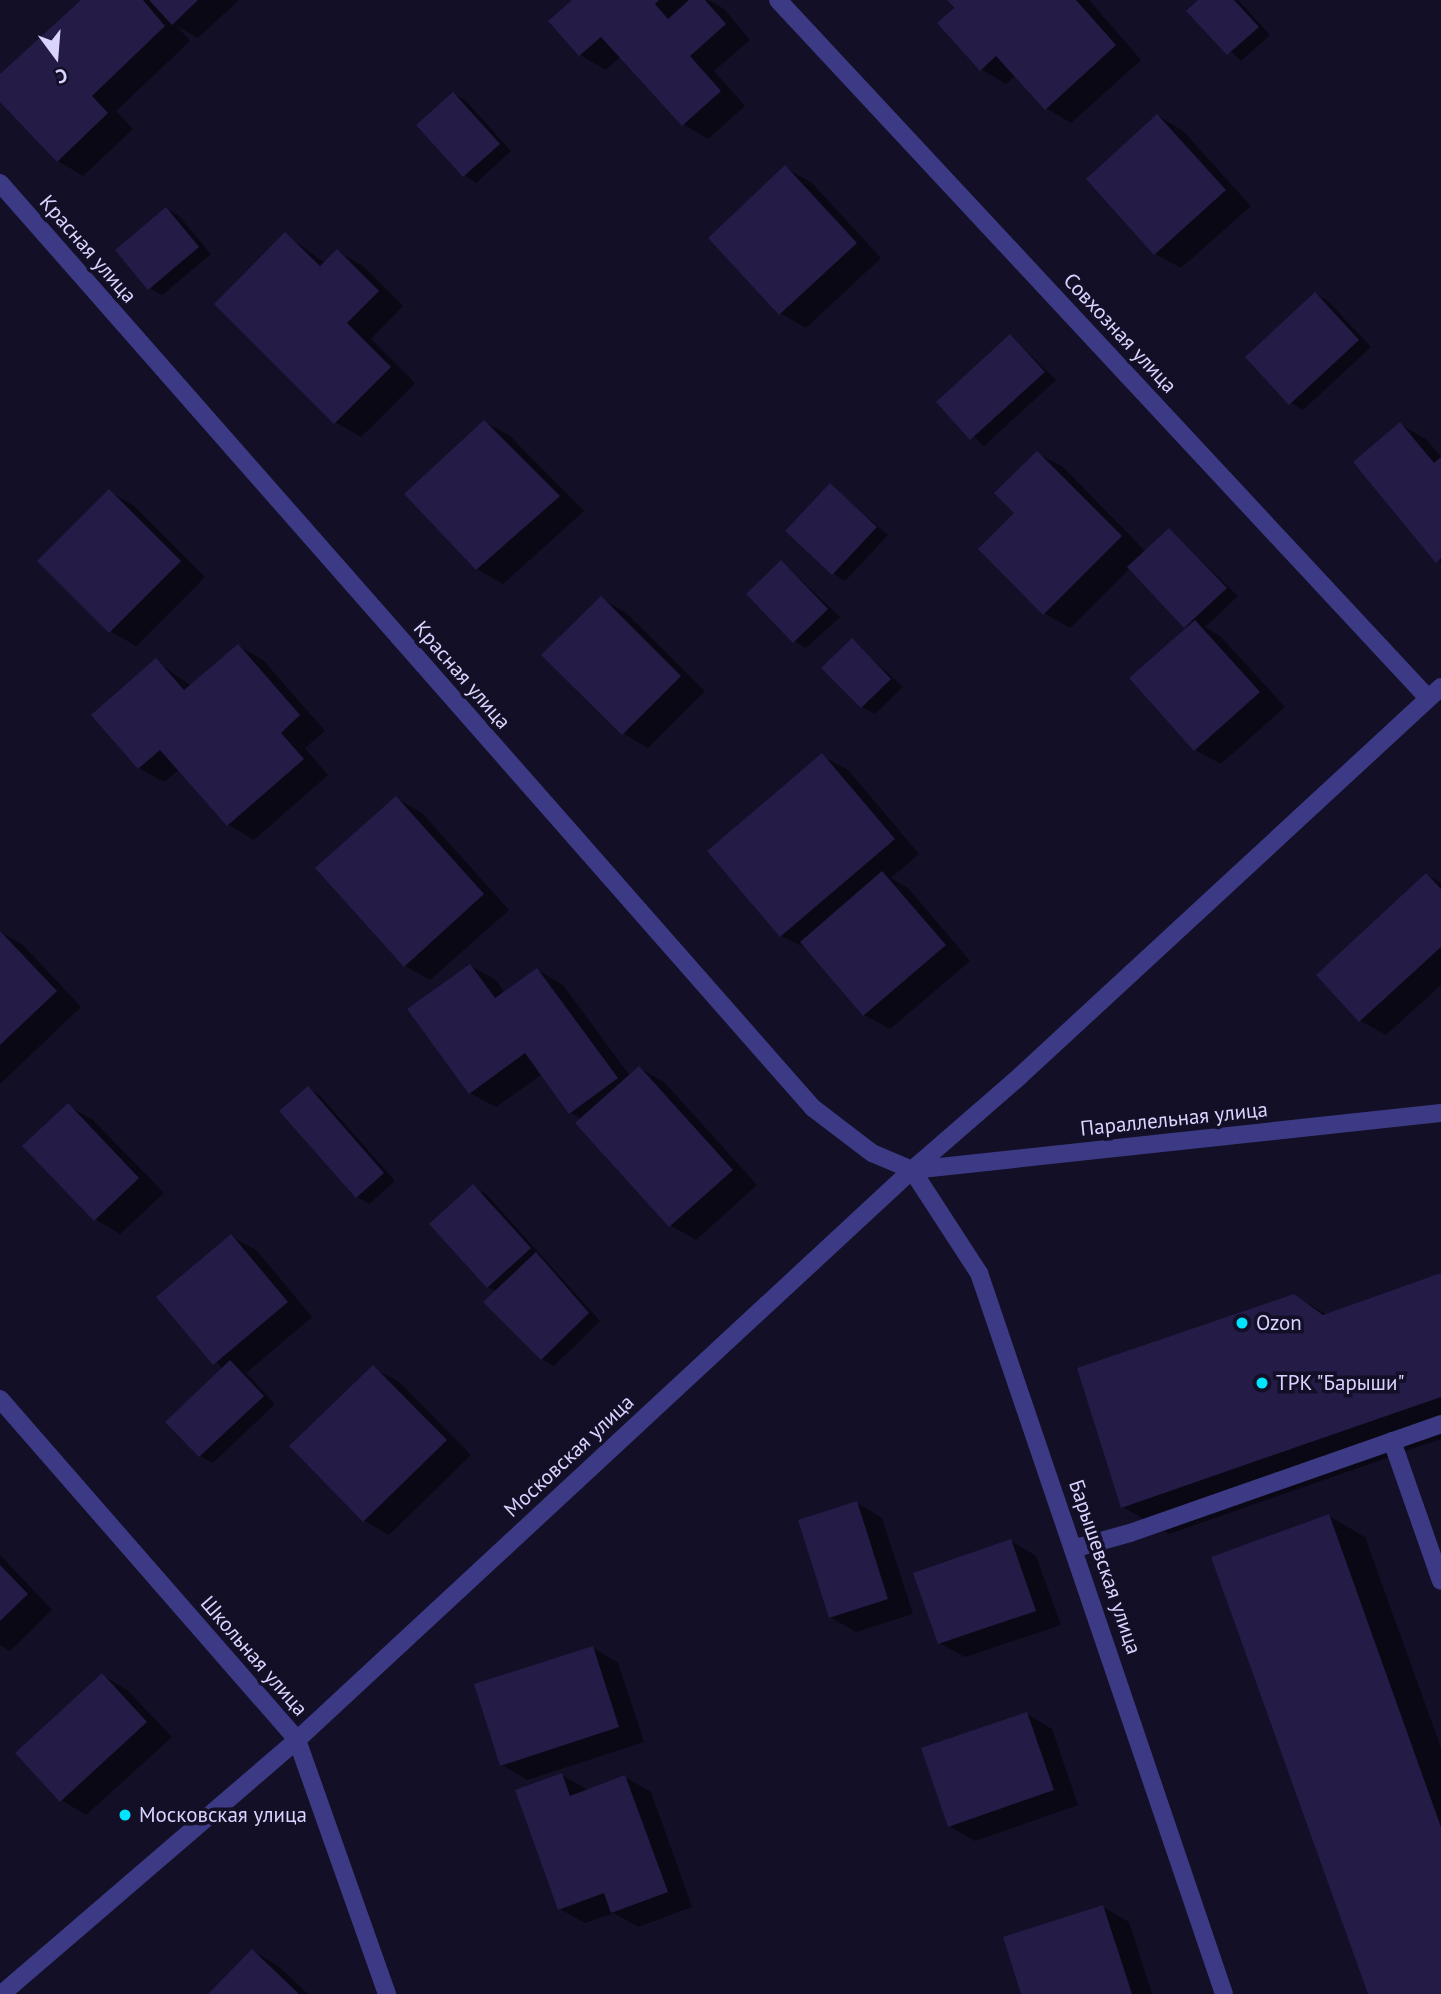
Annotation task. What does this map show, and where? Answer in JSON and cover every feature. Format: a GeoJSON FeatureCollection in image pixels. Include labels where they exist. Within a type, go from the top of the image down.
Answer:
{"type":"FeatureCollection","features":[{"type":"Feature","properties":{"kind":"street","name":"Совхозная улица"},"geometry":{"type":"LineString","coordinates":[[778,0],[1434,692]]}},
{"type":"Feature","properties":{"kind":"street","name":"Красная улица"},"geometry":{"type":"LineString","coordinates":[[0,183],[813,1108],[872,1153],[912,1170]]}},
{"type":"Feature","properties":{"kind":"street","name":"Московская улица"},"geometry":{"type":"LineString","coordinates":[[2,1994],[296,1740],[1434,692]]}},
{"type":"Feature","properties":{"kind":"street","name":"Параллельная улица"},"geometry":{"type":"LineString","coordinates":[[912,1170],[1441,1113]]}},
{"type":"Feature","properties":{"kind":"street","name":"Барышевская улица"},"geometry":{"type":"LineString","coordinates":[[912,1170],[979,1273],[1076,1548],[1224,1994]]}},
{"type":"Feature","properties":{"kind":"street","name":"Школьная улица"},"geometry":{"type":"LineString","coordinates":[[0,1399],[296,1740],[387,1994]]}},
{"type":"Feature","properties":{"kind":"street"},"geometry":{"type":"LineString","coordinates":[[1076,1548],[1441,1424]]}},
{"type":"Feature","properties":{"kind":"street"},"geometry":{"type":"LineString","coordinates":[[1392,1441],[1441,1581]]}},
{"type":"Feature","properties":{"kind":"building"},"geometry":{"type":"Polygon","coordinates":[[[81,0],[143,0],[165,26],[92,96],[108,113],[57,162],[0,102],[0,74],[81,0]]]}},
{"type":"Feature","properties":{"kind":"building"},"geometry":{"type":"Polygon","coordinates":[[[149,0],[198,0],[172,25],[149,0]]]}},
{"type":"Feature","properties":{"kind":"building"},"geometry":{"type":"Polygon","coordinates":[[[572,0],[659,0],[655,4],[668,19],[689,0],[705,0],[726,24],[690,56],[721,91],[682,126],[601,37],[579,56],[548,21],[572,0]]]}},
{"type":"Feature","properties":{"kind":"building"},"geometry":{"type":"Polygon","coordinates":[[[947,0],[1076,0],[1116,45],[1045,110],[996,56],[980,71],[937,23],[954,8],[947,0]]]}},
{"type":"Feature","properties":{"kind":"building"},"geometry":{"type":"Polygon","coordinates":[[[1198,0],[1234,0],[1259,27],[1227,55],[1186,11],[1198,0]]]}},
{"type":"Feature","properties":{"kind":"building"},"geometry":{"type":"Polygon","coordinates":[[[453,92],[500,144],[463,177],[416,125],[453,92]]]}},
{"type":"Feature","properties":{"kind":"building"},"geometry":{"type":"Polygon","coordinates":[[[1157,114],[1226,190],[1154,255],[1086,179],[1157,114]]]}},
{"type":"Feature","properties":{"kind":"building"},"geometry":{"type":"Polygon","coordinates":[[[785,165],[857,243],[779,315],[708,238],[785,165]]]}},
{"type":"Feature","properties":{"kind":"building"},"geometry":{"type":"Polygon","coordinates":[[[166,207],[199,247],[148,290],[115,250],[166,207]]]}},
{"type":"Feature","properties":{"kind":"building"},"geometry":{"type":"Polygon","coordinates":[[[285,232],[320,266],[337,249],[379,291],[347,323],[391,367],[334,424],[214,304],[285,232]]]}},
{"type":"Feature","properties":{"kind":"building"},"geometry":{"type":"Polygon","coordinates":[[[1315,292],[1359,340],[1289,405],[1245,357],[1315,292]]]}},
{"type":"Feature","properties":{"kind":"building"},"geometry":{"type":"Polygon","coordinates":[[[1010,334],[1045,372],[970,440],[936,402],[1010,334]]]}},
{"type":"Feature","properties":{"kind":"building"},"geometry":{"type":"Polygon","coordinates":[[[484,420],[560,496],[476,570],[404,494],[484,420]]]}},
{"type":"Feature","properties":{"kind":"building"},"geometry":{"type":"Polygon","coordinates":[[[1400,422],[1434,463],[1441,457],[1441,558],[1436,563],[1353,462],[1400,422]]]}},
{"type":"Feature","properties":{"kind":"building"},"geometry":{"type":"Polygon","coordinates":[[[1037,451],[1122,536],[1043,615],[978,549],[1014,513],[994,493],[1037,451]]]}},
{"type":"Feature","properties":{"kind":"building"},"geometry":{"type":"Polygon","coordinates":[[[830,483],[877,527],[832,575],[785,531],[830,483]]]}},
{"type":"Feature","properties":{"kind":"building"},"geometry":{"type":"Polygon","coordinates":[[[109,489],[181,561],[109,633],[37,561],[109,489]]]}},
{"type":"Feature","properties":{"kind":"building"},"geometry":{"type":"Polygon","coordinates":[[[1169,528],[1227,588],[1184,628],[1127,567],[1169,528]]]}},
{"type":"Feature","properties":{"kind":"building"},"geometry":{"type":"Polygon","coordinates":[[[781,560],[828,609],[793,643],[746,594],[781,560]]]}},
{"type":"Feature","properties":{"kind":"building"},"geometry":{"type":"Polygon","coordinates":[[[601,596],[681,676],[622,735],[541,655],[601,596]]]}},
{"type":"Feature","properties":{"kind":"building"},"geometry":{"type":"Polygon","coordinates":[[[1195,620],[1260,692],[1194,751],[1129,678],[1195,620]]]}},
{"type":"Feature","properties":{"kind":"building"},"geometry":{"type":"Polygon","coordinates":[[[852,638],[891,679],[861,708],[821,668],[852,638]]]}},
{"type":"Feature","properties":{"kind":"building"},"geometry":{"type":"Polygon","coordinates":[[[238,644],[300,715],[281,733],[304,759],[227,826],[160,750],[138,769],[91,715],[156,658],[184,690],[238,644]]]}},
{"type":"Feature","properties":{"kind":"building"},"geometry":{"type":"Polygon","coordinates":[[[822,753],[895,839],[780,937],[707,851],[822,753]]]}},
{"type":"Feature","properties":{"kind":"building"},"geometry":{"type":"Polygon","coordinates":[[[396,796],[484,894],[404,967],[315,868],[396,796]]]}},
{"type":"Feature","properties":{"kind":"building"},"geometry":{"type":"Polygon","coordinates":[[[882,871],[946,945],[863,1016],[800,942],[882,871]]]}},
{"type":"Feature","properties":{"kind":"building"},"geometry":{"type":"Polygon","coordinates":[[[1426,873],[1441,889],[1441,947],[1359,1022],[1316,975],[1426,873]]]}},
{"type":"Feature","properties":{"kind":"building"},"geometry":{"type":"Polygon","coordinates":[[[0,931],[57,991],[0,1045],[0,931]]]}},
{"type":"Feature","properties":{"kind":"building"},"geometry":{"type":"Polygon","coordinates":[[[470,964],[495,998],[537,968],[618,1078],[569,1114],[525,1053],[469,1094],[407,1009],[470,964]]]}},
{"type":"Feature","properties":{"kind":"building"},"geometry":{"type":"Polygon","coordinates":[[[639,1066],[733,1170],[669,1227],[575,1123],[639,1066]]]}},
{"type":"Feature","properties":{"kind":"building"},"geometry":{"type":"Polygon","coordinates":[[[308,1086],[384,1173],[356,1198],[279,1111],[308,1086]]]}},
{"type":"Feature","properties":{"kind":"building"},"geometry":{"type":"Polygon","coordinates":[[[68,1103],[139,1178],[94,1221],[22,1146],[68,1103]]]}},
{"type":"Feature","properties":{"kind":"building"},"geometry":{"type":"Polygon","coordinates":[[[473,1184],[531,1248],[487,1288],[429,1224],[473,1184]]]}},
{"type":"Feature","properties":{"kind":"building"},"geometry":{"type":"Polygon","coordinates":[[[231,1234],[288,1302],[213,1365],[156,1297],[231,1234]]]}},
{"type":"Feature","properties":{"kind":"building"},"geometry":{"type":"Polygon","coordinates":[[[536,1252],[589,1313],[541,1360],[483,1302],[536,1252]]]}},
{"type":"Feature","properties":{"kind":"building","name":"ТРК \"Барыши\""},"geometry":{"type":"Polygon","coordinates":[[[1441,1273],[1441,1397],[1121,1508],[1077,1368],[1294,1294],[1323,1315],[1441,1273]]]}},
{"type":"Feature","properties":{"kind":"building"},"geometry":{"type":"Polygon","coordinates":[[[230,1360],[264,1396],[199,1457],[165,1422],[230,1360]]]}},
{"type":"Feature","properties":{"kind":"building"},"geometry":{"type":"Polygon","coordinates":[[[373,1365],[447,1440],[363,1522],[289,1446],[373,1365]]]}},
{"type":"Feature","properties":{"kind":"building"},"geometry":{"type":"Polygon","coordinates":[[[857,1501],[888,1599],[829,1618],[798,1520],[857,1501]]]}},
{"type":"Feature","properties":{"kind":"building"},"geometry":{"type":"Polygon","coordinates":[[[1329,1514],[1441,1827],[1441,1994],[1368,1994],[1211,1557],[1329,1514]]]}},
{"type":"Feature","properties":{"kind":"building"},"geometry":{"type":"Polygon","coordinates":[[[1011,1539],[1036,1611],[938,1644],[913,1573],[1011,1539]]]}},
{"type":"Feature","properties":{"kind":"building"},"geometry":{"type":"Polygon","coordinates":[[[0,1565],[28,1594],[0,1621],[0,1565]]]}},
{"type":"Feature","properties":{"kind":"building"},"geometry":{"type":"Polygon","coordinates":[[[593,1646],[619,1727],[500,1766],[474,1684],[593,1646]]]}},
{"type":"Feature","properties":{"kind":"building"},"geometry":{"type":"Polygon","coordinates":[[[102,1673],[147,1722],[60,1802],[15,1753],[102,1673]]]}},
{"type":"Feature","properties":{"kind":"building"},"geometry":{"type":"Polygon","coordinates":[[[1027,1712],[1054,1790],[948,1827],[921,1748],[1027,1712]]]}},
{"type":"Feature","properties":{"kind":"building"},"geometry":{"type":"Polygon","coordinates":[[[562,1773],[570,1796],[625,1775],[668,1892],[611,1913],[604,1893],[558,1910],[515,1790],[562,1773]]]}},
{"type":"Feature","properties":{"kind":"building"},"geometry":{"type":"Polygon","coordinates":[[[1103,1905],[1132,1994],[1021,1994],[1003,1937],[1103,1905]]]}},
{"type":"Feature","properties":{"kind":"building"},"geometry":{"type":"Polygon","coordinates":[[[252,1949],[299,1994],[208,1994],[252,1949]]]}},
{"type":"Feature","properties":{"kind":"place","name":"Ozon"},"geometry":{"type":"Point","coordinates":[1242,1323]}},
{"type":"Feature","properties":{"kind":"place","name":"ТРК \"Барыши\""},"geometry":{"type":"Point","coordinates":[1262,1383]}},
{"type":"Feature","properties":{"kind":"place","name":"Московская улица"},"geometry":{"type":"Point","coordinates":[125,1815]}}]}
